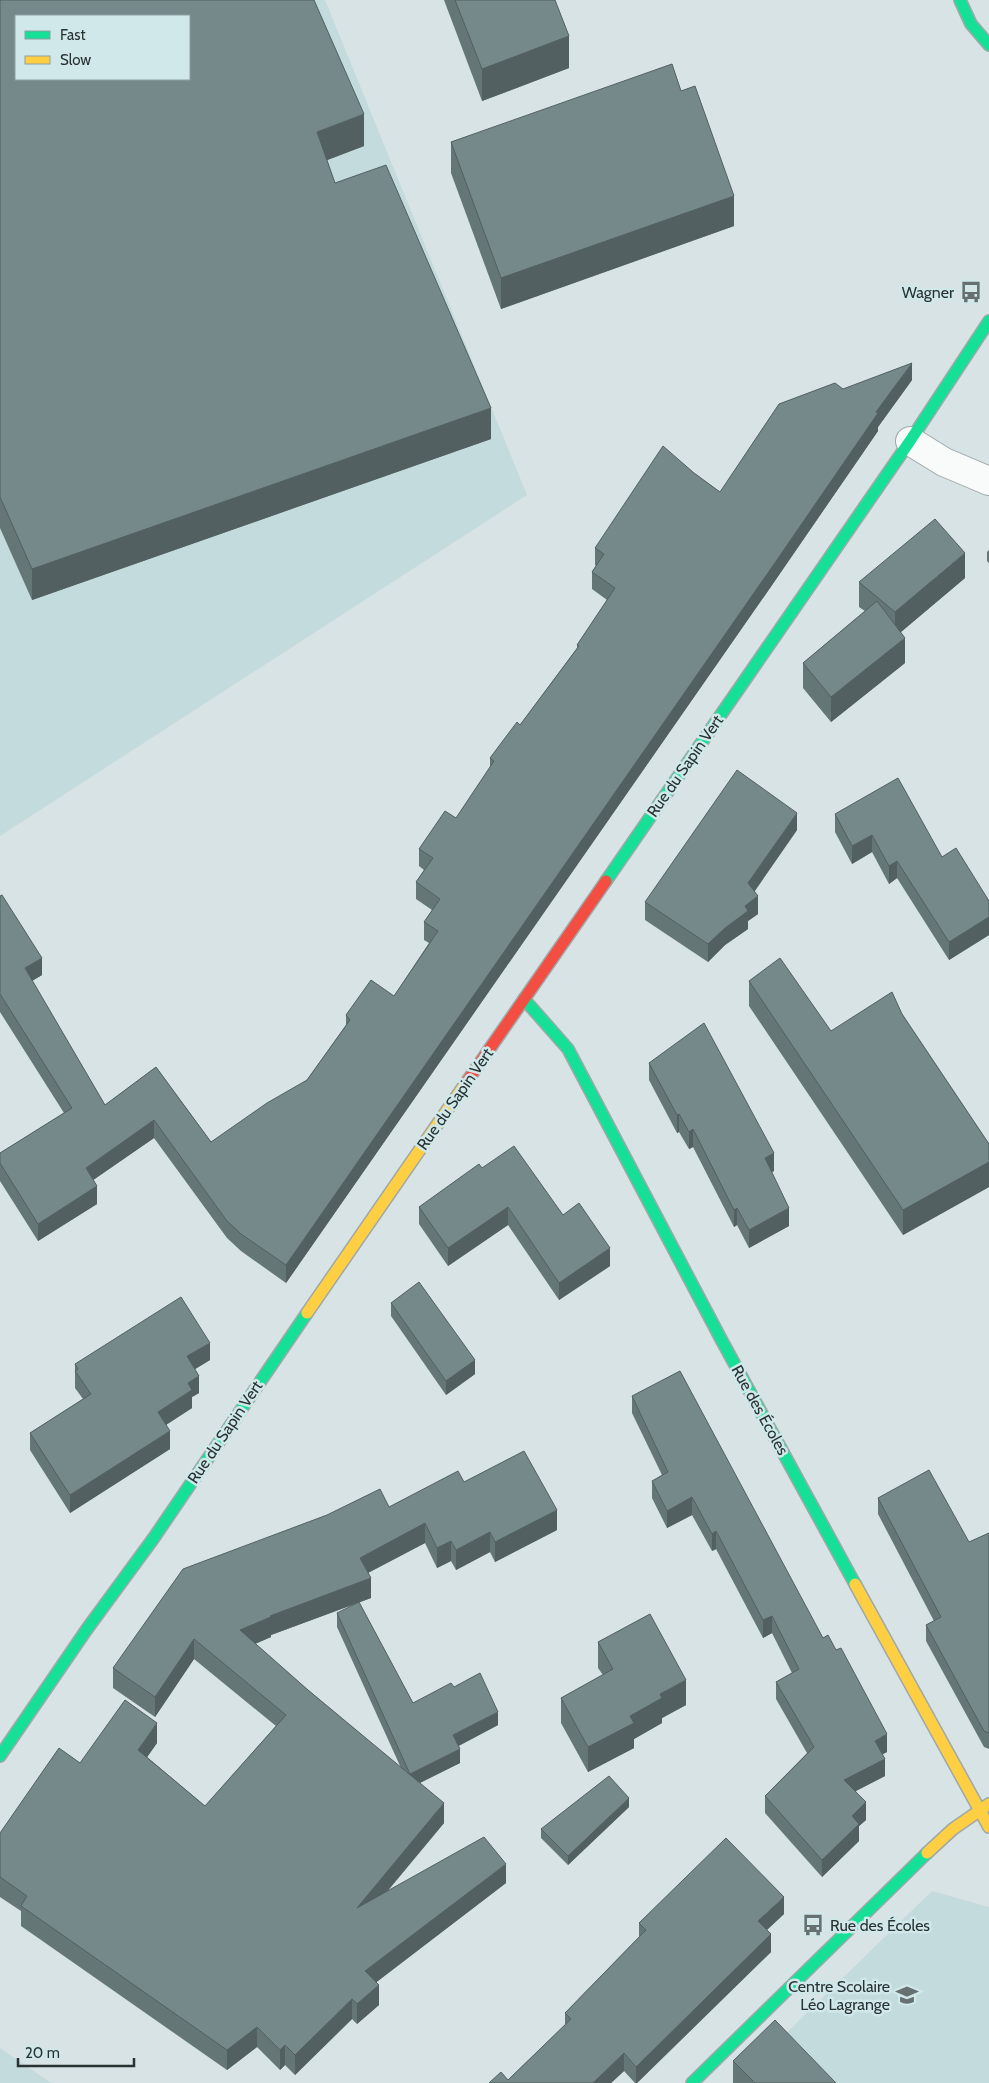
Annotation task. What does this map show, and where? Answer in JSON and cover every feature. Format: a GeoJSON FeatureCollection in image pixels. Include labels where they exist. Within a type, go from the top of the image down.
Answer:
{"type":"FeatureCollection","features":[{"type":"Feature","properties":{"kind":"street"},"geometry":{"type":"LineString","coordinates":[[960,0],[971,24],[989,45]]}},
{"type":"Feature","properties":{"kind":"street","name":"Rue du Sapin Vert"},"geometry":{"type":"LineString","coordinates":[[0,1756],[87,1629],[152,1539],[308,1310],[910,441],[989,320]]}},
{"type":"Feature","properties":{"kind":"street"},"geometry":{"type":"LineString","coordinates":[[910,441],[944,462],[989,481]]}},
{"type":"Feature","properties":{"kind":"street","name":"Rue des Écoles"},"geometry":{"type":"LineString","coordinates":[[524,999],[568,1049],[586,1081],[726,1350],[984,1806],[989,1827]]}},
{"type":"Feature","properties":{"kind":"street"},"geometry":{"type":"LineString","coordinates":[[692,2083],[930,1850],[984,1806]]}},
{"type":"Feature","properties":{"kind":"shaded area"},"geometry":{"type":"Polygon","coordinates":[[[0,0],[325,0],[527,495],[0,836],[0,0]]]}},
{"type":"Feature","properties":{"kind":"shaded area","name":"Centre Scolaire Léo Lagrange"},"geometry":{"type":"Polygon","coordinates":[[[932,1891],[989,1907],[989,2083],[735,2083],[932,1891]]]}},
{"type":"Feature","properties":{"kind":"shaded area"},"geometry":{"type":"Polygon","coordinates":[[[0,2048],[51,2083],[0,2083],[0,2048]]]}},
{"type":"Feature","properties":{"kind":"building"},"geometry":{"type":"Polygon","coordinates":[[[0,0],[314,0],[364,114],[317,132],[335,183],[386,165],[491,408],[32,569],[0,497],[0,0]]]}},
{"type":"Feature","properties":{"kind":"building"},"geometry":{"type":"Polygon","coordinates":[[[455,0],[555,0],[569,36],[482,69],[455,0]]]}},
{"type":"Feature","properties":{"kind":"building"},"geometry":{"type":"Polygon","coordinates":[[[672,64],[681,91],[695,86],[734,196],[501,278],[451,142],[672,64]]]}},
{"type":"Feature","properties":{"kind":"building"},"geometry":{"type":"Polygon","coordinates":[[[912,363],[876,412],[878,413],[770,570],[286,1265],[241,1234],[227,1221],[154,1120],[86,1168],[97,1186],[38,1224],[0,1163],[0,1153],[72,1108],[0,994],[0,896],[2,895],[42,958],[25,968],[105,1105],[156,1067],[211,1142],[267,1103],[307,1080],[350,1020],[346,1015],[371,980],[394,996],[438,931],[424,922],[440,899],[416,882],[433,858],[419,849],[445,811],[456,818],[494,761],[490,758],[517,722],[520,725],[579,646],[577,645],[615,588],[592,572],[604,554],[595,548],[663,446],[694,473],[720,492],[779,404],[835,383],[843,389],[912,363]]]}},
{"type":"Feature","properties":{"kind":"building"},"geometry":{"type":"Polygon","coordinates":[[[935,519],[965,553],[895,612],[859,582],[935,519]]]}},
{"type":"Feature","properties":{"kind":"building"},"geometry":{"type":"Polygon","coordinates":[[[877,601],[905,638],[831,697],[803,663],[877,601]]]}},
{"type":"Feature","properties":{"kind":"building"},"geometry":{"type":"Polygon","coordinates":[[[737,770],[797,813],[748,883],[758,896],[745,906],[748,911],[725,928],[708,944],[645,902],[737,770]]]}},
{"type":"Feature","properties":{"kind":"building"},"geometry":{"type":"Polygon","coordinates":[[[898,778],[942,857],[956,848],[989,901],[989,917],[949,942],[897,861],[889,866],[872,835],[852,846],[835,814],[898,778]]]}},
{"type":"Feature","properties":{"kind":"building"},"geometry":{"type":"Polygon","coordinates":[[[780,958],[831,1031],[892,992],[902,1014],[989,1144],[989,1162],[903,1210],[749,981],[780,958]]]}},
{"type":"Feature","properties":{"kind":"building"},"geometry":{"type":"Polygon","coordinates":[[[704,1023],[774,1153],[765,1158],[789,1208],[749,1230],[737,1208],[734,1210],[693,1129],[689,1132],[679,1114],[677,1115],[649,1063],[704,1023]]]}},
{"type":"Feature","properties":{"kind":"building"},"geometry":{"type":"Polygon","coordinates":[[[514,1146],[563,1215],[579,1203],[610,1248],[559,1283],[508,1207],[448,1248],[419,1207],[479,1164],[482,1168],[514,1146]]]}},
{"type":"Feature","properties":{"kind":"building"},"geometry":{"type":"Polygon","coordinates":[[[419,1282],[475,1360],[446,1381],[391,1303],[419,1282]]]}},
{"type":"Feature","properties":{"kind":"building"},"geometry":{"type":"Polygon","coordinates":[[[181,1297],[210,1343],[187,1356],[199,1376],[188,1383],[192,1390],[158,1412],[170,1431],[70,1495],[30,1433],[91,1394],[75,1371],[78,1369],[75,1364],[181,1297]]]}},
{"type":"Feature","properties":{"kind":"building"},"geometry":{"type":"Polygon","coordinates":[[[680,1371],[823,1638],[828,1635],[836,1650],[841,1648],[887,1734],[875,1741],[885,1759],[844,1780],[866,1802],[852,1816],[859,1824],[822,1860],[765,1796],[814,1747],[776,1682],[799,1669],[772,1616],[763,1620],[716,1531],[712,1534],[692,1497],[667,1511],[652,1481],[668,1472],[632,1396],[680,1371]]]}},
{"type":"Feature","properties":{"kind":"building"},"geometry":{"type":"Polygon","coordinates":[[[524,1451],[557,1510],[495,1542],[490,1532],[456,1550],[451,1541],[437,1548],[425,1523],[360,1558],[371,1578],[270,1616],[240,1630],[308,1690],[444,1803],[357,1908],[484,1837],[506,1864],[365,1971],[379,1985],[357,2004],[352,1999],[295,2055],[285,2045],[280,2050],[257,2027],[227,2050],[21,1906],[27,1896],[0,1877],[0,1833],[59,1748],[80,1763],[125,1700],[157,1723],[138,1750],[205,1806],[286,1715],[194,1639],[155,1697],[113,1668],[183,1569],[327,1515],[380,1489],[389,1507],[458,1471],[464,1482],[524,1451]]]}},
{"type":"Feature","properties":{"kind":"building"},"geometry":{"type":"Polygon","coordinates":[[[929,1470],[969,1542],[989,1533],[989,1733],[984,1731],[926,1625],[941,1617],[878,1498],[929,1470]]]}},
{"type":"Feature","properties":{"kind":"building"},"geometry":{"type":"Polygon","coordinates":[[[359,1602],[413,1703],[451,1683],[454,1687],[480,1673],[498,1712],[453,1735],[460,1749],[410,1774],[337,1613],[359,1602]]]}},
{"type":"Feature","properties":{"kind":"building"},"geometry":{"type":"Polygon","coordinates":[[[650,1614],[686,1680],[660,1694],[662,1698],[630,1716],[634,1723],[588,1747],[561,1698],[613,1669],[598,1642],[650,1614]]]}},
{"type":"Feature","properties":{"kind":"building"},"geometry":{"type":"Polygon","coordinates":[[[609,1776],[629,1798],[568,1856],[541,1829],[609,1776]]]}},
{"type":"Feature","properties":{"kind":"building"},"geometry":{"type":"Polygon","coordinates":[[[726,1838],[784,1897],[758,1921],[771,1934],[636,2067],[624,2053],[593,2083],[489,2083],[501,2072],[508,2080],[571,2019],[565,2013],[646,1930],[639,1923],[726,1838]]]}},
{"type":"Feature","properties":{"kind":"building"},"geometry":{"type":"Polygon","coordinates":[[[775,2020],[836,2083],[755,2083],[733,2061],[775,2020]]]}},
{"type":"Feature","properties":{"kind":"traffic: fast"},"geometry":{"type":"LineString","coordinates":[[960,0],[971,24],[989,45]]}},
{"type":"Feature","properties":{"kind":"traffic: fast"},"geometry":{"type":"LineString","coordinates":[[606,881],[910,441],[989,321]]}},
{"type":"Feature","properties":{"kind":"traffic: fast"},"geometry":{"type":"LineString","coordinates":[[524,999],[568,1049],[722,1341],[855,1584]]}},
{"type":"Feature","properties":{"kind":"traffic: fast"},"geometry":{"type":"LineString","coordinates":[[0,1756],[87,1629],[153,1539],[307,1313]]}},
{"type":"Feature","properties":{"kind":"traffic: fast"},"geometry":{"type":"LineString","coordinates":[[692,2083],[927,1853]]}},
{"type":"Feature","properties":{"kind":"traffic: slow"},"geometry":{"type":"LineString","coordinates":[[307,1313],[468,1080]]}},
{"type":"Feature","properties":{"kind":"traffic: slow"},"geometry":{"type":"LineString","coordinates":[[855,1584],[989,1827]]}},
{"type":"Feature","properties":{"kind":"traffic: slow"},"geometry":{"type":"LineString","coordinates":[[927,1853],[953,1829],[989,1804]]}},
{"type":"Feature","properties":{"kind":"traffic: jam"},"geometry":{"type":"LineString","coordinates":[[468,1080],[606,881]]}},
{"type":"Feature","properties":{"kind":"place","name":"Wagner"},"geometry":{"type":"Point","coordinates":[971,292]}},
{"type":"Feature","properties":{"kind":"place","name":"Rue des Écoles"},"geometry":{"type":"Point","coordinates":[813,1925]}},
{"type":"Feature","properties":{"kind":"place","name":"Centre Scolaire Léo Lagrange"},"geometry":{"type":"Point","coordinates":[907,1995]}}]}
